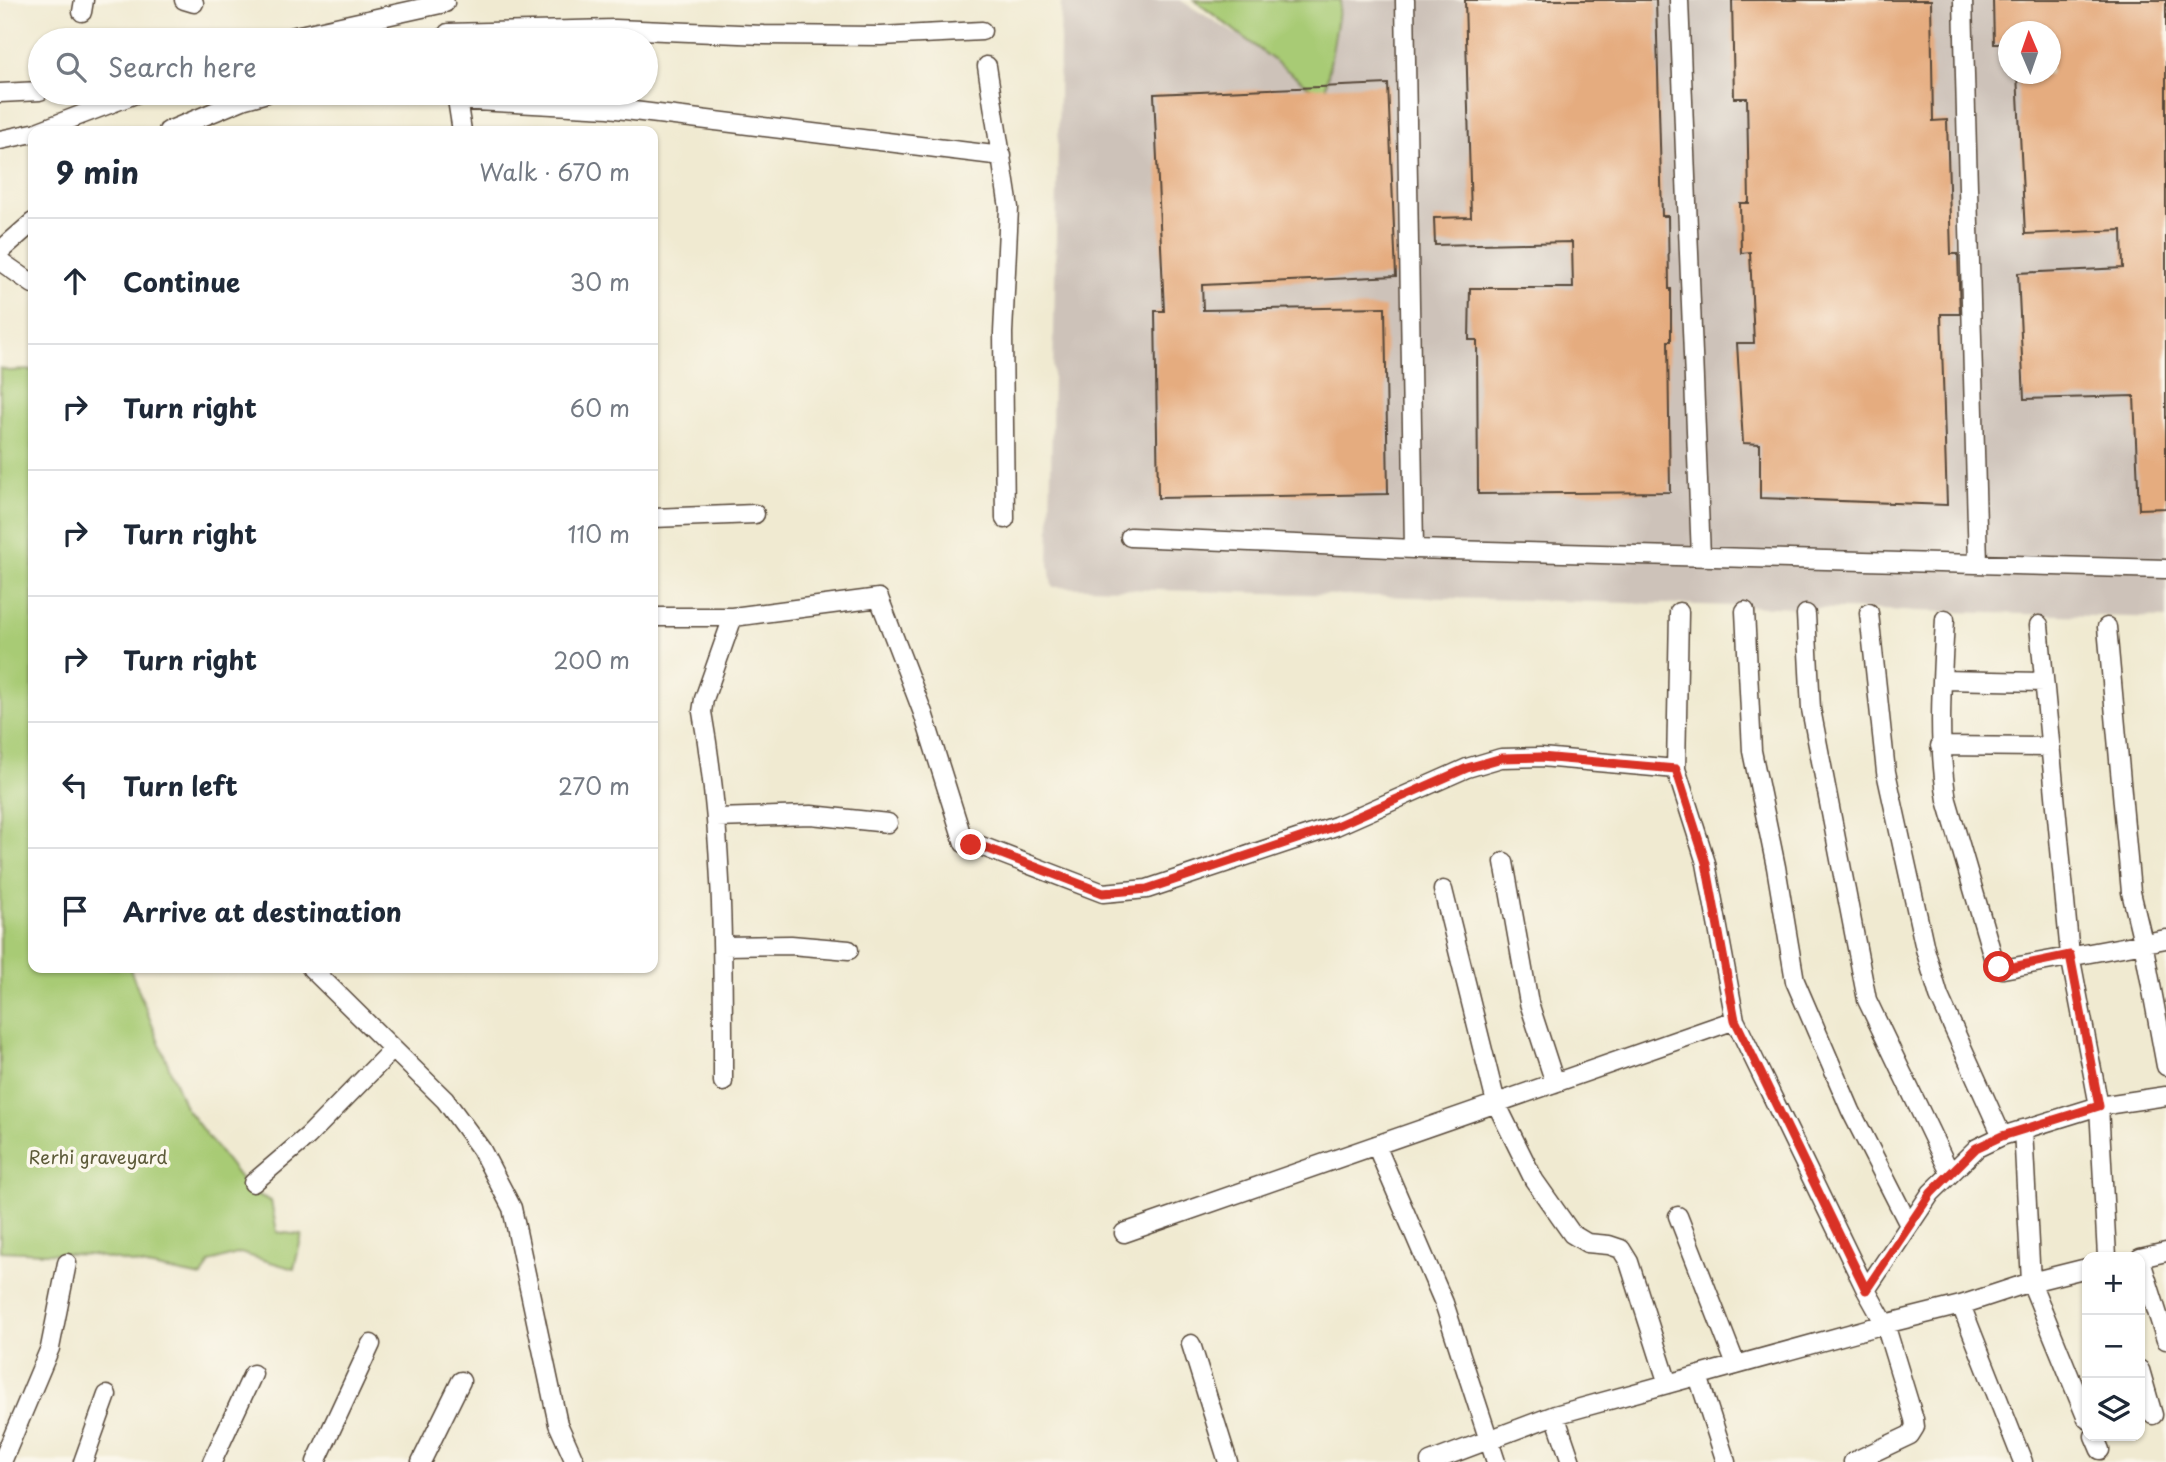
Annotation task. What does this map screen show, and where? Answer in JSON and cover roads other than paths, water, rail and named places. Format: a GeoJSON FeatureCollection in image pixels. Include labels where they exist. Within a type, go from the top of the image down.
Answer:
{"type":"FeatureCollection","features":[{"type":"Feature","properties":{"kind":"street"},"geometry":{"type":"LineString","coordinates":[[1405,0],[1414,549]]}},
{"type":"Feature","properties":{"kind":"street"},"geometry":{"type":"LineString","coordinates":[[1679,0],[1701,556]]}},
{"type":"Feature","properties":{"kind":"street"},"geometry":{"type":"LineString","coordinates":[[1963,0],[1978,564]]}},
{"type":"Feature","properties":{"kind":"street"},"geometry":{"type":"LineString","coordinates":[[330,28],[446,2],[448,28]]}},
{"type":"Feature","properties":{"kind":"street"},"geometry":{"type":"LineString","coordinates":[[658,31],[881,36],[982,31]]}},
{"type":"Feature","properties":{"kind":"street"},"geometry":{"type":"LineString","coordinates":[[987,66],[1009,208],[1003,333],[1005,519]]}},
{"type":"Feature","properties":{"kind":"street"},"geometry":{"type":"LineString","coordinates":[[0,93],[28,92]]}},
{"type":"Feature","properties":{"kind":"street"},"geometry":{"type":"LineString","coordinates":[[52,126],[107,105]]}},
{"type":"Feature","properties":{"kind":"street"},"geometry":{"type":"LineString","coordinates":[[181,126],[230,105]]}},
{"type":"Feature","properties":{"kind":"street"},"geometry":{"type":"LineString","coordinates":[[458,105],[461,126]]}},
{"type":"Feature","properties":{"kind":"street"},"geometry":{"type":"LineString","coordinates":[[571,105],[1002,156]]}},
{"type":"Feature","properties":{"kind":"street"},"geometry":{"type":"LineString","coordinates":[[0,140],[28,133]]}},
{"type":"Feature","properties":{"kind":"street"},"geometry":{"type":"LineString","coordinates":[[0,251],[28,226]]}},
{"type":"Feature","properties":{"kind":"street"},"geometry":{"type":"LineString","coordinates":[[0,261],[28,281]]}},
{"type":"Feature","properties":{"kind":"street"},"geometry":{"type":"LineString","coordinates":[[658,518],[755,514]]}},
{"type":"Feature","properties":{"kind":"street"},"geometry":{"type":"LineString","coordinates":[[1130,537],[1414,549],[2166,569]]}},
{"type":"Feature","properties":{"kind":"street"},"geometry":{"type":"LineString","coordinates":[[658,617],[733,617],[879,598],[923,713],[964,843],[981,846],[1103,893],[1147,889],[1336,826],[1467,768],[1502,758],[1541,757],[1676,769]]}},
{"type":"Feature","properties":{"kind":"street"},"geometry":{"type":"LineString","coordinates":[[1745,611],[1752,751],[1776,867],[1795,981],[1851,1111],[1909,1225]]}},
{"type":"Feature","properties":{"kind":"street"},"geometry":{"type":"LineString","coordinates":[[1679,612],[1676,769],[1706,863],[1735,1020],[1885,1324],[1914,1419],[1915,1427],[1910,1435],[1853,1462]]}},
{"type":"Feature","properties":{"kind":"street"},"geometry":{"type":"LineString","coordinates":[[1869,613],[1886,772],[1926,949],[1939,996],[2002,1136]]}},
{"type":"Feature","properties":{"kind":"street"},"geometry":{"type":"LineString","coordinates":[[1806,614],[1811,709],[1867,999],[1950,1173]]}},
{"type":"Feature","properties":{"kind":"street"},"geometry":{"type":"LineString","coordinates":[[723,1082],[723,946],[716,818],[702,712],[704,699],[733,617]]}},
{"type":"Feature","properties":{"kind":"street"},"geometry":{"type":"LineString","coordinates":[[1945,620],[1940,746],[1947,800],[1994,964],[2003,969],[2166,939]]}},
{"type":"Feature","properties":{"kind":"street"},"geometry":{"type":"LineString","coordinates":[[2039,625],[2070,955],[2099,1106],[2108,1252]]}},
{"type":"Feature","properties":{"kind":"street"},"geometry":{"type":"LineString","coordinates":[[2107,627],[2131,892],[2162,1018],[2166,1066]]}},
{"type":"Feature","properties":{"kind":"street"},"geometry":{"type":"LineString","coordinates":[[1942,680],[2045,682]]}},
{"type":"Feature","properties":{"kind":"street"},"geometry":{"type":"LineString","coordinates":[[1940,746],[2051,747]]}},
{"type":"Feature","properties":{"kind":"street"},"geometry":{"type":"LineString","coordinates":[[716,818],[811,815],[888,823]]}},
{"type":"Feature","properties":{"kind":"street"},"geometry":{"type":"LineString","coordinates":[[1504,862],[1529,1003],[1555,1083]]}},
{"type":"Feature","properties":{"kind":"street"},"geometry":{"type":"LineString","coordinates":[[1443,890],[1496,1103],[1534,1180],[1572,1234],[1587,1243],[1620,1249],[1629,1262],[1668,1384]]}},
{"type":"Feature","properties":{"kind":"street"},"geometry":{"type":"LineString","coordinates":[[723,946],[791,945],[849,950]]}},
{"type":"Feature","properties":{"kind":"street"},"geometry":{"type":"LineString","coordinates":[[316,973],[452,1110],[481,1149],[512,1208],[558,1424],[575,1462]]}},
{"type":"Feature","properties":{"kind":"street"},"geometry":{"type":"LineString","coordinates":[[1125,1233],[1735,1020]]}},
{"type":"Feature","properties":{"kind":"street"},"geometry":{"type":"LineString","coordinates":[[253,1183],[308,1136],[393,1049]]}},
{"type":"Feature","properties":{"kind":"street"},"geometry":{"type":"LineString","coordinates":[[1866,1290],[1931,1193],[1976,1148],[2002,1136],[2099,1106],[2166,1096]]}},
{"type":"Feature","properties":{"kind":"street"},"geometry":{"type":"LineString","coordinates":[[2023,1129],[2032,1282],[2082,1407]]}},
{"type":"Feature","properties":{"kind":"street"},"geometry":{"type":"LineString","coordinates":[[1376,1145],[1444,1303],[1496,1462]]}},
{"type":"Feature","properties":{"kind":"street"},"geometry":{"type":"LineString","coordinates":[[1678,1216],[1736,1365]]}},
{"type":"Feature","properties":{"kind":"street"},"geometry":{"type":"LineString","coordinates":[[2145,1257],[2166,1252]]}},
{"type":"Feature","properties":{"kind":"street"},"geometry":{"type":"LineString","coordinates":[[2,1462],[50,1348],[68,1263]]}},
{"type":"Feature","properties":{"kind":"street"},"geometry":{"type":"LineString","coordinates":[[1430,1462],[1555,1415],[1961,1305],[2082,1269]]}},
{"type":"Feature","properties":{"kind":"street"},"geometry":{"type":"LineString","coordinates":[[2145,1274],[2166,1340]]}},
{"type":"Feature","properties":{"kind":"street"},"geometry":{"type":"LineString","coordinates":[[1961,1305],[2022,1462]]}},
{"type":"Feature","properties":{"kind":"street"},"geometry":{"type":"LineString","coordinates":[[318,1461],[371,1344]]}},
{"type":"Feature","properties":{"kind":"street"},"geometry":{"type":"LineString","coordinates":[[1191,1344],[1228,1462]]}},
{"type":"Feature","properties":{"kind":"street"},"geometry":{"type":"LineString","coordinates":[[212,1462],[253,1374]]}},
{"type":"Feature","properties":{"kind":"street"},"geometry":{"type":"LineString","coordinates":[[1698,1376],[1726,1462]]}},
{"type":"Feature","properties":{"kind":"street"},"geometry":{"type":"LineString","coordinates":[[2142,1378],[2153,1415]]}},
{"type":"Feature","properties":{"kind":"street"},"geometry":{"type":"LineString","coordinates":[[421,1462],[461,1381]]}},
{"type":"Feature","properties":{"kind":"street"},"geometry":{"type":"LineString","coordinates":[[83,1462],[107,1395]]}},
{"type":"Feature","properties":{"kind":"street"},"geometry":{"type":"LineString","coordinates":[[1555,1415],[1571,1462]]}},
{"type":"Feature","properties":{"kind":"park label","name":"Rerhi graveyard"},"geometry":{"type":"Point","coordinates":[98,1156]}}]}
